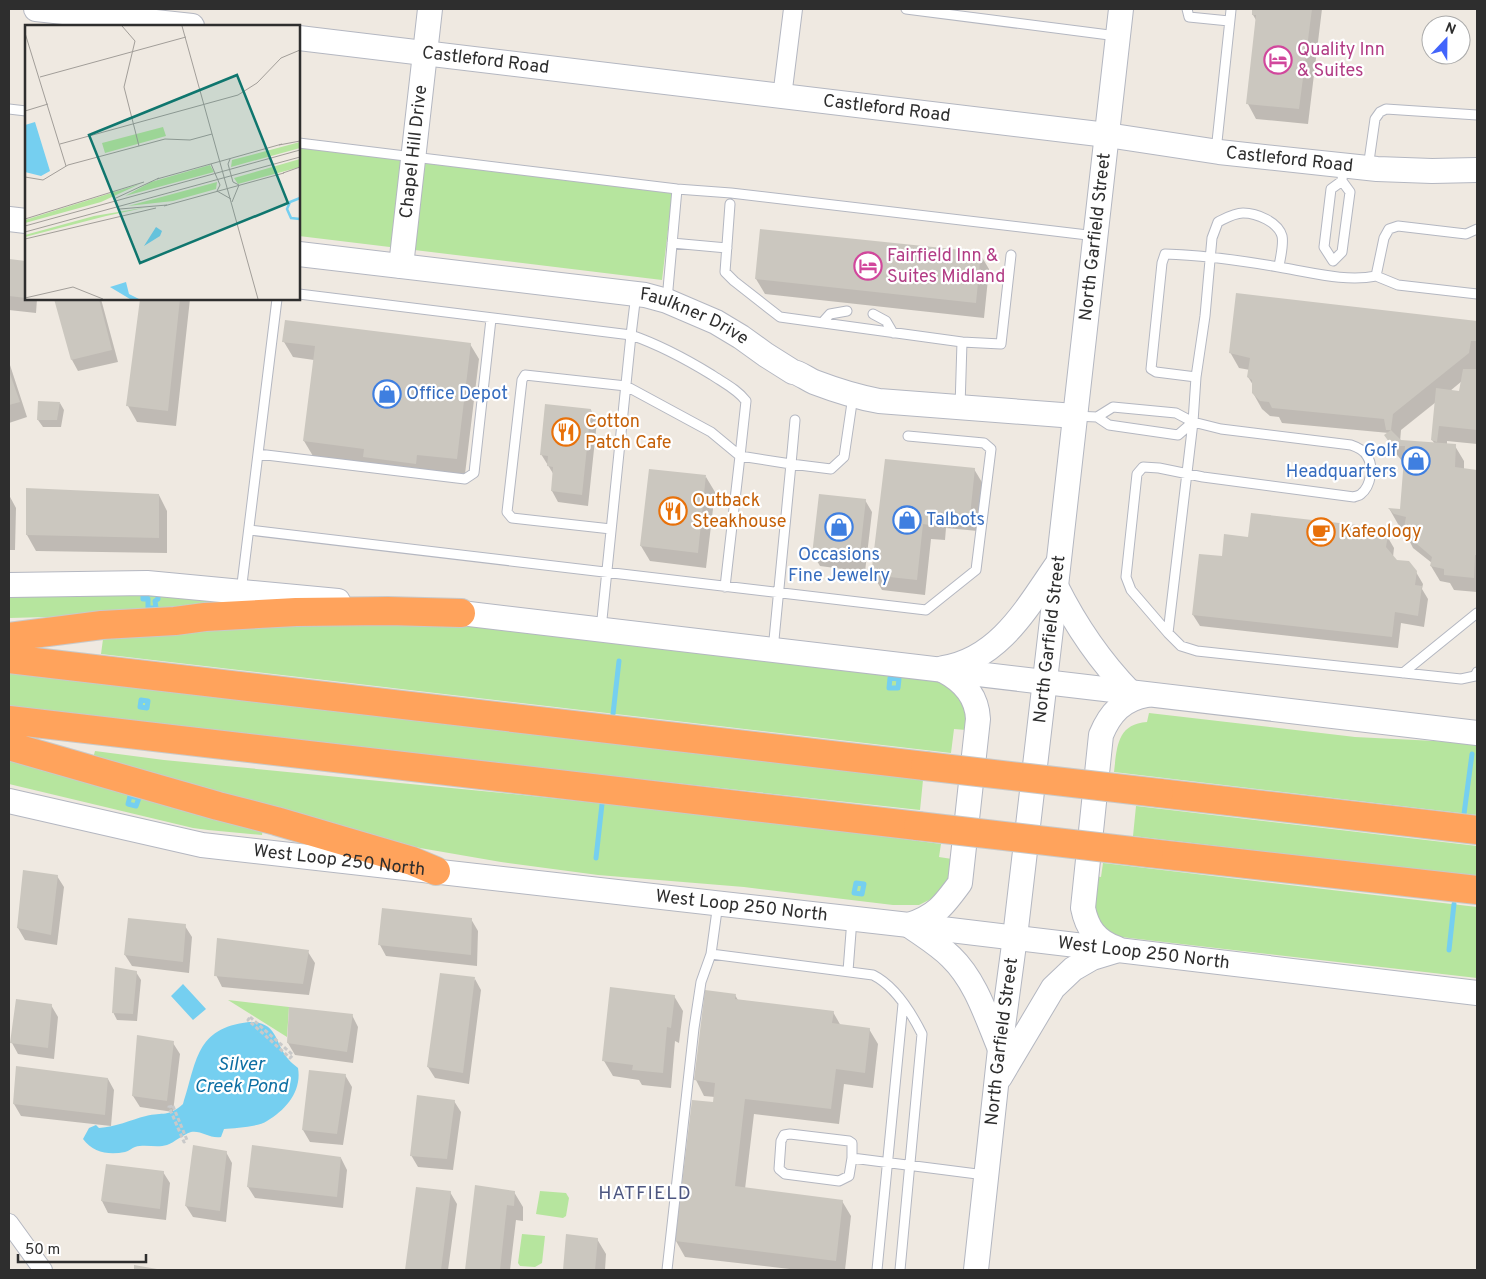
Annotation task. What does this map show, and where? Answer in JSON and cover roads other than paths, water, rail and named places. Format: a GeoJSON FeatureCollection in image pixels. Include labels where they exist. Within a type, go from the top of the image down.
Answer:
{"type":"FeatureCollection","features":[{"type":"Feature","properties":{"kind":"highway"},"geometry":{"type":"LineString","coordinates":[[9,637],[94,625],[296,612],[388,611],[461,613]]}},
{"type":"Feature","properties":{"kind":"highway"},"geometry":{"type":"LineString","coordinates":[[9,659],[1477,830]]}},
{"type":"Feature","properties":{"kind":"highway"},"geometry":{"type":"LineString","coordinates":[[9,720],[1477,890]]}},
{"type":"Feature","properties":{"kind":"highway"},"geometry":{"type":"LineString","coordinates":[[9,746],[276,821],[412,861],[436,871]]}},
{"type":"Feature","properties":{"kind":"main road"},"geometry":{"type":"LineString","coordinates":[[36,9],[85,16],[181,25]]}},
{"type":"Feature","properties":{"kind":"main road","name":"Chapel Hill Drive"},"geometry":{"type":"LineString","coordinates":[[400,266],[430,9]]}},
{"type":"Feature","properties":{"kind":"main road","name":"North Garfield Street"},"geometry":{"type":"LineString","coordinates":[[976,1270],[996,1083],[1059,561],[1086,417],[1096,236],[1121,9]]}},
{"type":"Feature","properties":{"kind":"main road","name":"Castleford Road"},"geometry":{"type":"LineString","coordinates":[[300,38],[1107,135],[1216,151],[1343,173],[1368,168],[1432,172],[1477,170]]}},
{"type":"Feature","properties":{"kind":"main road"},"geometry":{"type":"LineString","coordinates":[[9,219],[25,222]]}},
{"type":"Feature","properties":{"kind":"main road","name":"Faulkner Drive"},"geometry":{"type":"LineString","coordinates":[[300,254],[636,294],[667,301],[702,316],[729,329],[793,372],[853,395],[878,401],[1086,417]]}},
{"type":"Feature","properties":{"kind":"main road"},"geometry":{"type":"LineString","coordinates":[[937,670],[958,665],[984,652],[1013,626],[1059,561]]}},
{"type":"Feature","properties":{"kind":"main road"},"geometry":{"type":"LineString","coordinates":[[9,584],[147,583],[461,613],[1477,733]]}},
{"type":"Feature","properties":{"kind":"main road"},"geometry":{"type":"LineString","coordinates":[[1056,586],[1067,609],[1094,651],[1140,694]]}},
{"type":"Feature","properties":{"kind":"main road"},"geometry":{"type":"LineString","coordinates":[[909,925],[933,915],[945,904],[960,883],[978,710],[967,688],[955,677],[937,670]]}},
{"type":"Feature","properties":{"kind":"main road"},"geometry":{"type":"LineString","coordinates":[[1119,949],[1098,939],[1088,925],[1083,908],[1101,735],[1115,709],[1140,694]]}},
{"type":"Feature","properties":{"kind":"main road","name":"West Loop 250 North"},"geometry":{"type":"LineString","coordinates":[[9,802],[202,845],[852,918],[1477,993]]}},
{"type":"Feature","properties":{"kind":"main road"},"geometry":{"type":"LineString","coordinates":[[909,925],[953,958],[974,987],[1000,1049]]}},
{"type":"Feature","properties":{"kind":"main road"},"geometry":{"type":"LineString","coordinates":[[996,1083],[1053,988],[1073,969],[1092,958],[1119,949]]}},
{"type":"Feature","properties":{"kind":"street"},"geometry":{"type":"LineString","coordinates":[[782,97],[793,9]]}},
{"type":"Feature","properties":{"kind":"street"},"geometry":{"type":"LineString","coordinates":[[9,1223],[43,1270]]}},
{"type":"Feature","properties":{"kind":"lane"},"geometry":{"type":"LineString","coordinates":[[906,9],[1118,36]]}},
{"type":"Feature","properties":{"kind":"lane"},"geometry":{"type":"LineString","coordinates":[[1187,9],[1190,17],[1229,21]]}},
{"type":"Feature","properties":{"kind":"lane"},"geometry":{"type":"LineString","coordinates":[[1216,151],[1231,10]]}},
{"type":"Feature","properties":{"kind":"lane"},"geometry":{"type":"LineString","coordinates":[[9,108],[25,111]]}},
{"type":"Feature","properties":{"kind":"lane"},"geometry":{"type":"LineString","coordinates":[[1368,168],[1375,119],[1380,112],[1386,109],[1477,115]]}},
{"type":"Feature","properties":{"kind":"lane"},"geometry":{"type":"LineString","coordinates":[[300,143],[1096,236]]}},
{"type":"Feature","properties":{"kind":"lane"},"geometry":{"type":"LineString","coordinates":[[1333,261],[1324,246],[1325,237],[1332,189],[1343,173]]}},
{"type":"Feature","properties":{"kind":"lane"},"geometry":{"type":"LineString","coordinates":[[1330,275],[1333,261],[1342,252],[1350,192],[1343,173]]}},
{"type":"Feature","properties":{"kind":"lane"},"geometry":{"type":"LineString","coordinates":[[667,301],[677,188]]}},
{"type":"Feature","properties":{"kind":"lane"},"geometry":{"type":"LineString","coordinates":[[730,204],[726,272],[747,292],[780,317],[962,342],[1001,344],[1011,255]]}},
{"type":"Feature","properties":{"kind":"lane"},"geometry":{"type":"LineString","coordinates":[[1168,633],[1193,422],[1196,377],[1205,316],[1212,238],[1218,222],[1230,216],[1244,213],[1260,216],[1278,226],[1282,236],[1279,267]]}},
{"type":"Feature","properties":{"kind":"lane"},"geometry":{"type":"LineString","coordinates":[[1376,276],[1384,238],[1389,229],[1398,226],[1466,234],[1477,229]]}},
{"type":"Feature","properties":{"kind":"lane"},"geometry":{"type":"LineString","coordinates":[[672,243],[727,248]]}},
{"type":"Feature","properties":{"kind":"lane"},"geometry":{"type":"LineString","coordinates":[[1196,377],[1156,372],[1151,369],[1162,263],[1165,254],[1210,256],[1330,275],[1365,278],[1376,276],[1398,285],[1477,294]]}},
{"type":"Feature","properties":{"kind":"lane"},"geometry":{"type":"LineString","coordinates":[[300,294],[631,335],[678,354],[731,387],[743,396],[746,401],[725,587]]}},
{"type":"Feature","properties":{"kind":"lane"},"geometry":{"type":"LineString","coordinates":[[601,629],[636,294]]}},
{"type":"Feature","properties":{"kind":"lane"},"geometry":{"type":"LineString","coordinates":[[241,592],[277,300]]}},
{"type":"Feature","properties":{"kind":"lane"},"geometry":{"type":"LineString","coordinates":[[822,323],[830,314],[847,311]]}},
{"type":"Feature","properties":{"kind":"lane"},"geometry":{"type":"LineString","coordinates":[[873,314],[886,321],[893,333]]}},
{"type":"Feature","properties":{"kind":"lane"},"geometry":{"type":"LineString","coordinates":[[258,454],[465,479],[474,473],[491,319]]}},
{"type":"Feature","properties":{"kind":"lane"},"geometry":{"type":"LineString","coordinates":[[960,407],[962,342]]}},
{"type":"Feature","properties":{"kind":"lane"},"geometry":{"type":"LineString","coordinates":[[611,529],[512,518],[507,512],[522,380],[525,375],[626,386],[711,432],[740,456],[831,469],[844,457],[853,395]]}},
{"type":"Feature","properties":{"kind":"lane"},"geometry":{"type":"LineString","coordinates":[[1086,417],[1114,407],[1176,414],[1193,422],[1221,428],[1351,444],[1360,448],[1368,457],[1371,469],[1368,482],[1362,494],[1354,497],[1203,477],[1159,468],[1144,467],[1138,474],[1136,483],[1126,577],[1130,590],[1181,646],[1197,651],[1461,679],[1475,676],[1477,672]]}},
{"type":"Feature","properties":{"kind":"lane"},"geometry":{"type":"LineString","coordinates":[[1086,417],[1109,425],[1178,435],[1193,422]]}},
{"type":"Feature","properties":{"kind":"lane"},"geometry":{"type":"LineString","coordinates":[[773,650],[795,420]]}},
{"type":"Feature","properties":{"kind":"lane"},"geometry":{"type":"LineString","coordinates":[[249,530],[607,574],[926,610],[976,570],[991,449],[984,443],[908,436]]}},
{"type":"Feature","properties":{"kind":"lane"},"geometry":{"type":"LineString","coordinates":[[1403,672],[1477,613]]}},
{"type":"Feature","properties":{"kind":"lane"},"geometry":{"type":"LineString","coordinates":[[667,1270],[700,982],[711,954],[718,903]]}},
{"type":"Feature","properties":{"kind":"lane"},"geometry":{"type":"LineString","coordinates":[[848,971],[852,918]]}},
{"type":"Feature","properties":{"kind":"lane"},"geometry":{"type":"LineString","coordinates":[[711,954],[872,975],[882,980],[914,1019],[922,1034],[900,1270]]}},
{"type":"Feature","properties":{"kind":"lane"},"geometry":{"type":"LineString","coordinates":[[877,1270],[903,1004]]}},
{"type":"Feature","properties":{"kind":"lane"},"geometry":{"type":"LineString","coordinates":[[784,1135],[849,1142],[852,1144],[852,1158],[849,1176],[839,1181],[785,1174],[779,1169],[780,1141],[784,1135]]}},
{"type":"Feature","properties":{"kind":"lane"},"geometry":{"type":"LineString","coordinates":[[852,1158],[910,1164],[987,1176]]}},
{"type":"Feature","properties":{"kind":"water"},"geometry":{"type":"Polygon","coordinates":[[[183,984],[206,1009],[193,1020],[171,996],[183,984]]]}},
{"type":"Feature","properties":{"kind":"water","name":"Silver Creek Pond"},"geometry":{"type":"Polygon","coordinates":[[[249,1022],[259,1023],[271,1030],[284,1053],[298,1068],[298,1084],[295,1092],[274,1117],[258,1125],[224,1129],[221,1137],[191,1132],[167,1145],[139,1146],[119,1153],[107,1153],[96,1150],[83,1139],[89,1128],[96,1125],[99,1128],[111,1126],[146,1116],[174,1111],[183,1104],[196,1061],[208,1040],[218,1031],[249,1022]]]}},
{"type":"Feature","properties":{"kind":"waterway"},"geometry":{"type":"LineString","coordinates":[[143,594],[158,594],[158,599],[155,601],[156,608],[148,608],[148,599],[143,599],[143,594]]}},
{"type":"Feature","properties":{"kind":"waterway"},"geometry":{"type":"LineString","coordinates":[[613,714],[619,661]]}},
{"type":"Feature","properties":{"kind":"waterway"},"geometry":{"type":"LineString","coordinates":[[890,678],[899,679],[898,688],[889,688],[890,678]]}},
{"type":"Feature","properties":{"kind":"waterway"},"geometry":{"type":"LineString","coordinates":[[141,700],[148,701],[147,708],[140,707],[141,700]]}},
{"type":"Feature","properties":{"kind":"waterway"},"geometry":{"type":"LineString","coordinates":[[1464,814],[1472,754]]}},
{"type":"Feature","properties":{"kind":"waterway"},"geometry":{"type":"LineString","coordinates":[[130,796],[139,798],[136,806],[128,804],[130,796]]}},
{"type":"Feature","properties":{"kind":"waterway"},"geometry":{"type":"LineString","coordinates":[[596,858],[602,804]]}},
{"type":"Feature","properties":{"kind":"waterway"},"geometry":{"type":"LineString","coordinates":[[856,883],[864,884],[862,894],[854,893],[856,883]]}},
{"type":"Feature","properties":{"kind":"waterway"},"geometry":{"type":"LineString","coordinates":[[1449,950],[1454,904]]}},
{"type":"Feature","properties":{"kind":"place","name":"Quality Inn & Suites"},"geometry":{"type":"Point","coordinates":[1278,60]}},
{"type":"Feature","properties":{"kind":"place","name":"Fairfield Inn & Suites Midland"},"geometry":{"type":"Point","coordinates":[868,266]}},
{"type":"Feature","properties":{"kind":"place","name":"Office Depot"},"geometry":{"type":"Point","coordinates":[387,394]}},
{"type":"Feature","properties":{"kind":"place","name":"Cotton Patch Cafe"},"geometry":{"type":"Point","coordinates":[566,432]}},
{"type":"Feature","properties":{"kind":"place","name":"Golf Headquarters"},"geometry":{"type":"Point","coordinates":[1416,461]}},
{"type":"Feature","properties":{"kind":"place","name":"Outback Steakhouse"},"geometry":{"type":"Point","coordinates":[673,511]}},
{"type":"Feature","properties":{"kind":"place","name":"Talbots"},"geometry":{"type":"Point","coordinates":[907,520]}},
{"type":"Feature","properties":{"kind":"place","name":"Occasions Fine Jewelry"},"geometry":{"type":"Point","coordinates":[839,527]}},
{"type":"Feature","properties":{"kind":"place","name":"Kafeology"},"geometry":{"type":"Point","coordinates":[1321,532]}},
{"type":"Feature","properties":{"kind":"district","name":"HATFIELD"},"geometry":{"type":"Point","coordinates":[645,1194]}}]}
